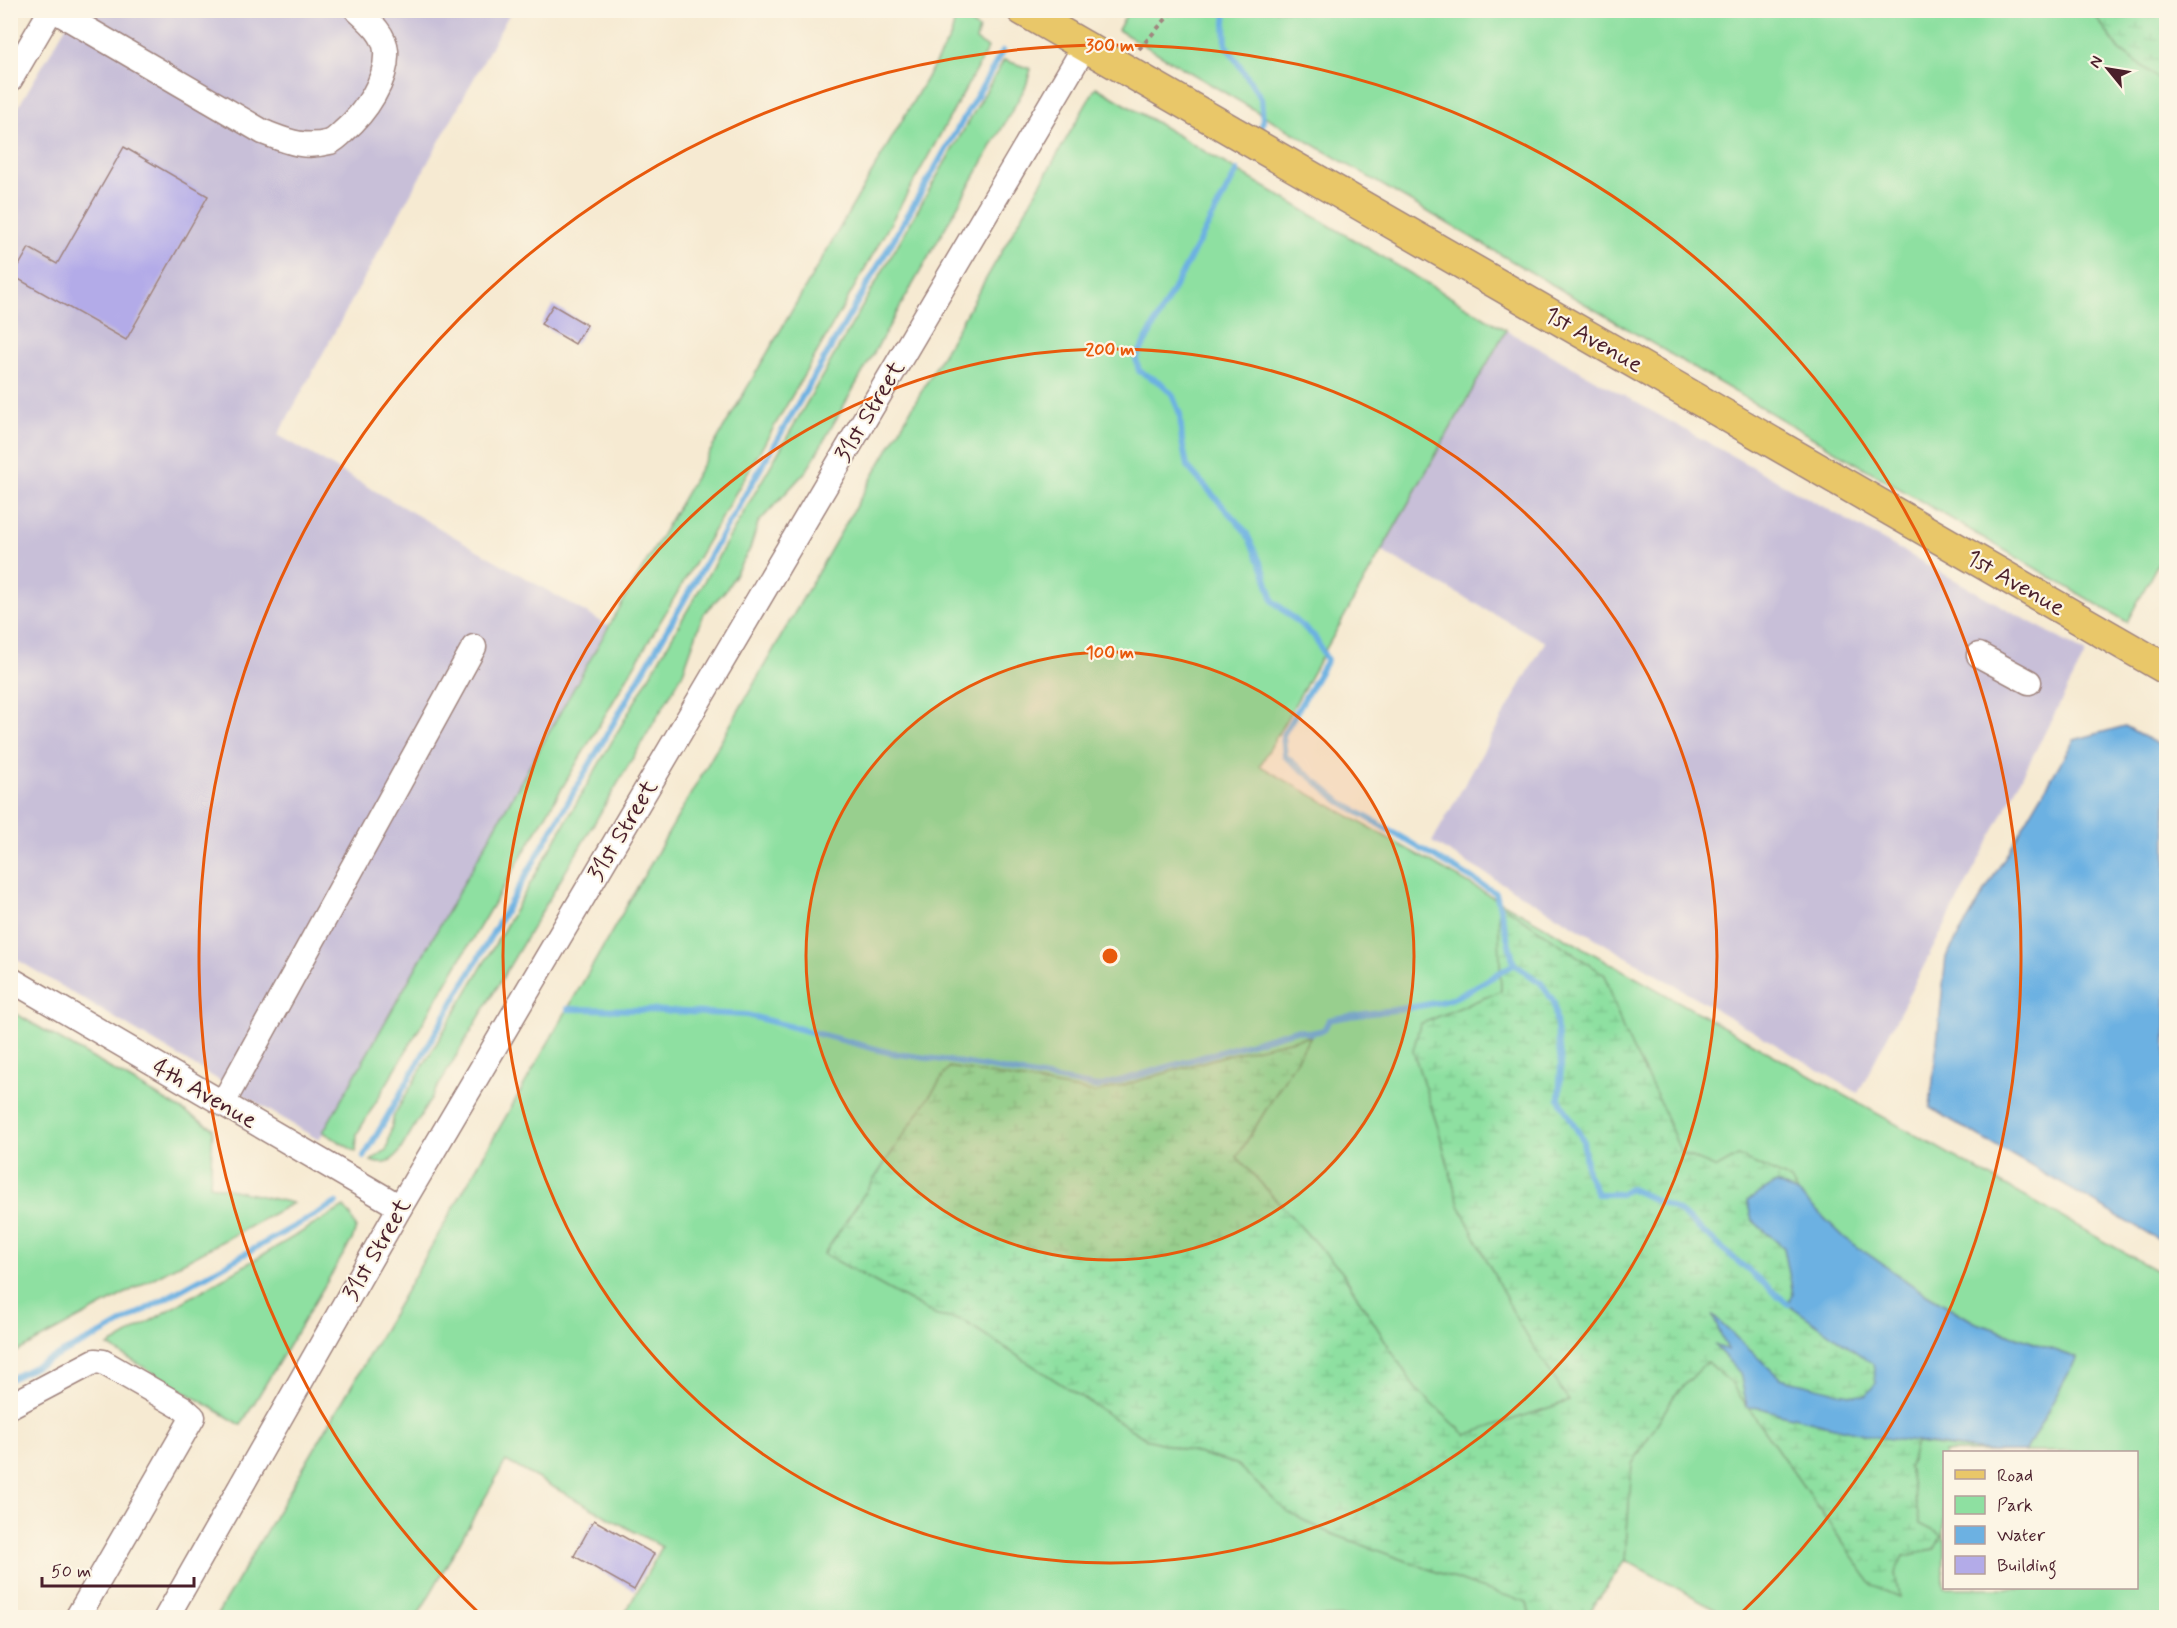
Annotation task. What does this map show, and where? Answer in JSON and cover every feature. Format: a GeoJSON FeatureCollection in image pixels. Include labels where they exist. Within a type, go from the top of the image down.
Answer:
{"type":"FeatureCollection","features":[{"type":"Feature","properties":{"kind":"main road","name":"1st Avenue"},"geometry":{"type":"LineString","coordinates":[[1022,10],[2166,669]]}},
{"type":"Feature","properties":{"kind":"street"},"geometry":{"type":"LineString","coordinates":[[10,80],[49,12],[263,132],[300,146],[332,141],[354,123],[372,99],[382,78],[386,50],[377,29],[357,10]]}},
{"type":"Feature","properties":{"kind":"street","name":"31st Street"},"geometry":{"type":"LineString","coordinates":[[166,1617],[400,1207],[1085,46]]}},
{"type":"Feature","properties":{"kind":"street"},"geometry":{"type":"LineString","coordinates":[[223,1103],[474,647]]}},
{"type":"Feature","properties":{"kind":"street"},"geometry":{"type":"LineString","coordinates":[[1979,655],[2029,682]]}},
{"type":"Feature","properties":{"kind":"street","name":"4th Avenue"},"geometry":{"type":"LineString","coordinates":[[10,979],[400,1207]]}},
{"type":"Feature","properties":{"kind":"street"},"geometry":{"type":"LineString","coordinates":[[10,1406],[95,1361],[103,1362],[183,1408],[193,1417],[77,1617]]}},
{"type":"Feature","properties":{"kind":"path"},"geometry":{"type":"LineString","coordinates":[[1122,68],[1173,10]]}},
{"type":"Feature","properties":{"kind":"shaded area"},"geometry":{"type":"Polygon","coordinates":[[[75,11],[511,11],[278,435],[609,626],[319,1140],[11,956],[11,119],[75,11]]]}},
{"type":"Feature","properties":{"kind":"shaded area"},"geometry":{"type":"Polygon","coordinates":[[[1506,330],[2086,653],[1858,1093],[1432,842],[1545,642],[1381,551],[1506,330]]]}},
{"type":"Feature","properties":{"kind":"green space"},"geometry":{"type":"Polygon","coordinates":[[[1129,10],[2092,11],[2120,50],[2166,84],[2166,548],[2127,622],[1118,30],[1129,10]]]}},
{"type":"Feature","properties":{"kind":"green space"},"geometry":{"type":"Polygon","coordinates":[[[2092,11],[2166,11],[2166,84],[2120,50],[2092,11]]]}},
{"type":"Feature","properties":{"kind":"green space"},"geometry":{"type":"Polygon","coordinates":[[[956,15],[979,29],[976,40],[988,48],[756,458],[357,1134],[356,1152],[323,1132],[609,626],[951,36],[956,15]]]}},
{"type":"Feature","properties":{"kind":"green space"},"geometry":{"type":"Polygon","coordinates":[[[1004,60],[1031,69],[1026,86],[807,470],[758,523],[750,549],[726,590],[704,613],[682,675],[398,1154],[386,1163],[371,1161],[387,1149],[394,1115],[500,936],[1004,60]]]}},
{"type":"Feature","properties":{"kind":"green space"},"geometry":{"type":"Polygon","coordinates":[[[1096,87],[1506,330],[1260,766],[2166,1276],[2166,1617],[1731,1617],[1625,1560],[1586,1617],[623,1617],[662,1547],[506,1461],[417,1617],[215,1618],[356,1378],[1096,87]]]}},
{"type":"Feature","properties":{"kind":"green space"},"geometry":{"type":"Polygon","coordinates":[[[1498,902],[1605,975],[1624,1032],[1659,1100],[1681,1153],[1717,1168],[1738,1156],[1791,1180],[1798,1193],[1845,1238],[1918,1289],[1974,1322],[2077,1358],[2026,1451],[1984,1451],[1916,1443],[1909,1466],[1920,1524],[1942,1535],[1934,1550],[1903,1556],[1895,1573],[1899,1597],[1873,1586],[1731,1383],[1707,1362],[1674,1396],[1632,1464],[1625,1560],[1586,1617],[1530,1617],[1527,1602],[1478,1587],[1327,1532],[1287,1512],[1236,1464],[1146,1439],[962,1320],[937,1316],[824,1254],[949,1067],[1096,1093],[1228,1055],[1311,1036],[1237,1157],[1342,1272],[1415,1388],[1466,1435],[1569,1401],[1519,1324],[1459,1205],[1438,1128],[1413,1051],[1420,1024],[1501,991],[1498,902]]]}},
{"type":"Feature","properties":{"kind":"green space"},"geometry":{"type":"Polygon","coordinates":[[[11,1011],[213,1128],[210,1185],[293,1203],[11,1355],[11,1011]]]}},
{"type":"Feature","properties":{"kind":"green space"},"geometry":{"type":"Polygon","coordinates":[[[344,1207],[356,1228],[352,1240],[241,1425],[108,1346],[344,1207]]]}},
{"type":"Feature","properties":{"kind":"water"},"geometry":{"type":"Polygon","coordinates":[[[2125,726],[2166,749],[2166,1244],[1930,1108],[1946,957],[2074,740],[2125,726]]]}},
{"type":"Feature","properties":{"kind":"water"},"geometry":{"type":"Polygon","coordinates":[[[1776,1183],[1798,1193],[1845,1238],[1918,1289],[1974,1322],[2077,1358],[2026,1451],[1985,1451],[1876,1437],[1761,1408],[1747,1407],[1740,1373],[1714,1345],[1728,1350],[1712,1315],[1780,1378],[1837,1392],[1865,1396],[1876,1383],[1873,1364],[1788,1304],[1793,1294],[1784,1248],[1752,1220],[1747,1201],[1776,1183]]]}},
{"type":"Feature","properties":{"kind":"building"},"geometry":{"type":"Polygon","coordinates":[[[124,147],[208,196],[126,340],[13,276],[29,248],[57,264],[124,147]]]}},
{"type":"Feature","properties":{"kind":"building"},"geometry":{"type":"Polygon","coordinates":[[[553,305],[587,325],[575,344],[541,324],[553,305]]]}},
{"type":"Feature","properties":{"kind":"building"},"geometry":{"type":"Polygon","coordinates":[[[594,1520],[654,1554],[634,1590],[574,1556],[594,1520]]]}},
{"type":"Feature","properties":{"kind":"waterway"},"geometry":{"type":"LineString","coordinates":[[1226,10],[1226,45],[1261,98],[1263,121],[1261,129]]}},
{"type":"Feature","properties":{"kind":"waterway"},"geometry":{"type":"LineString","coordinates":[[364,1157],[1003,51]]}},
{"type":"Feature","properties":{"kind":"waterway"},"geometry":{"type":"LineString","coordinates":[[568,1009],[747,1015],[891,1053],[957,1062],[1098,1087],[1296,1030],[1310,1033],[1324,1030],[1329,1020],[1416,1007],[1451,999],[1514,964],[1496,893],[1341,802],[1285,756],[1283,735],[1327,660],[1314,636],[1273,601],[1264,571],[1246,532],[1187,466],[1180,414],[1172,394],[1161,383],[1139,371],[1136,359],[1237,171]]}},
{"type":"Feature","properties":{"kind":"waterway"},"geometry":{"type":"LineString","coordinates":[[1514,964],[1541,983],[1554,1002],[1561,1065],[1559,1099],[1583,1140],[1587,1172],[1597,1194],[1620,1194],[1629,1188],[1677,1210],[1788,1304]]}},
{"type":"Feature","properties":{"kind":"waterway"},"geometry":{"type":"LineString","coordinates":[[10,1379],[107,1331],[336,1203]]}}]}
